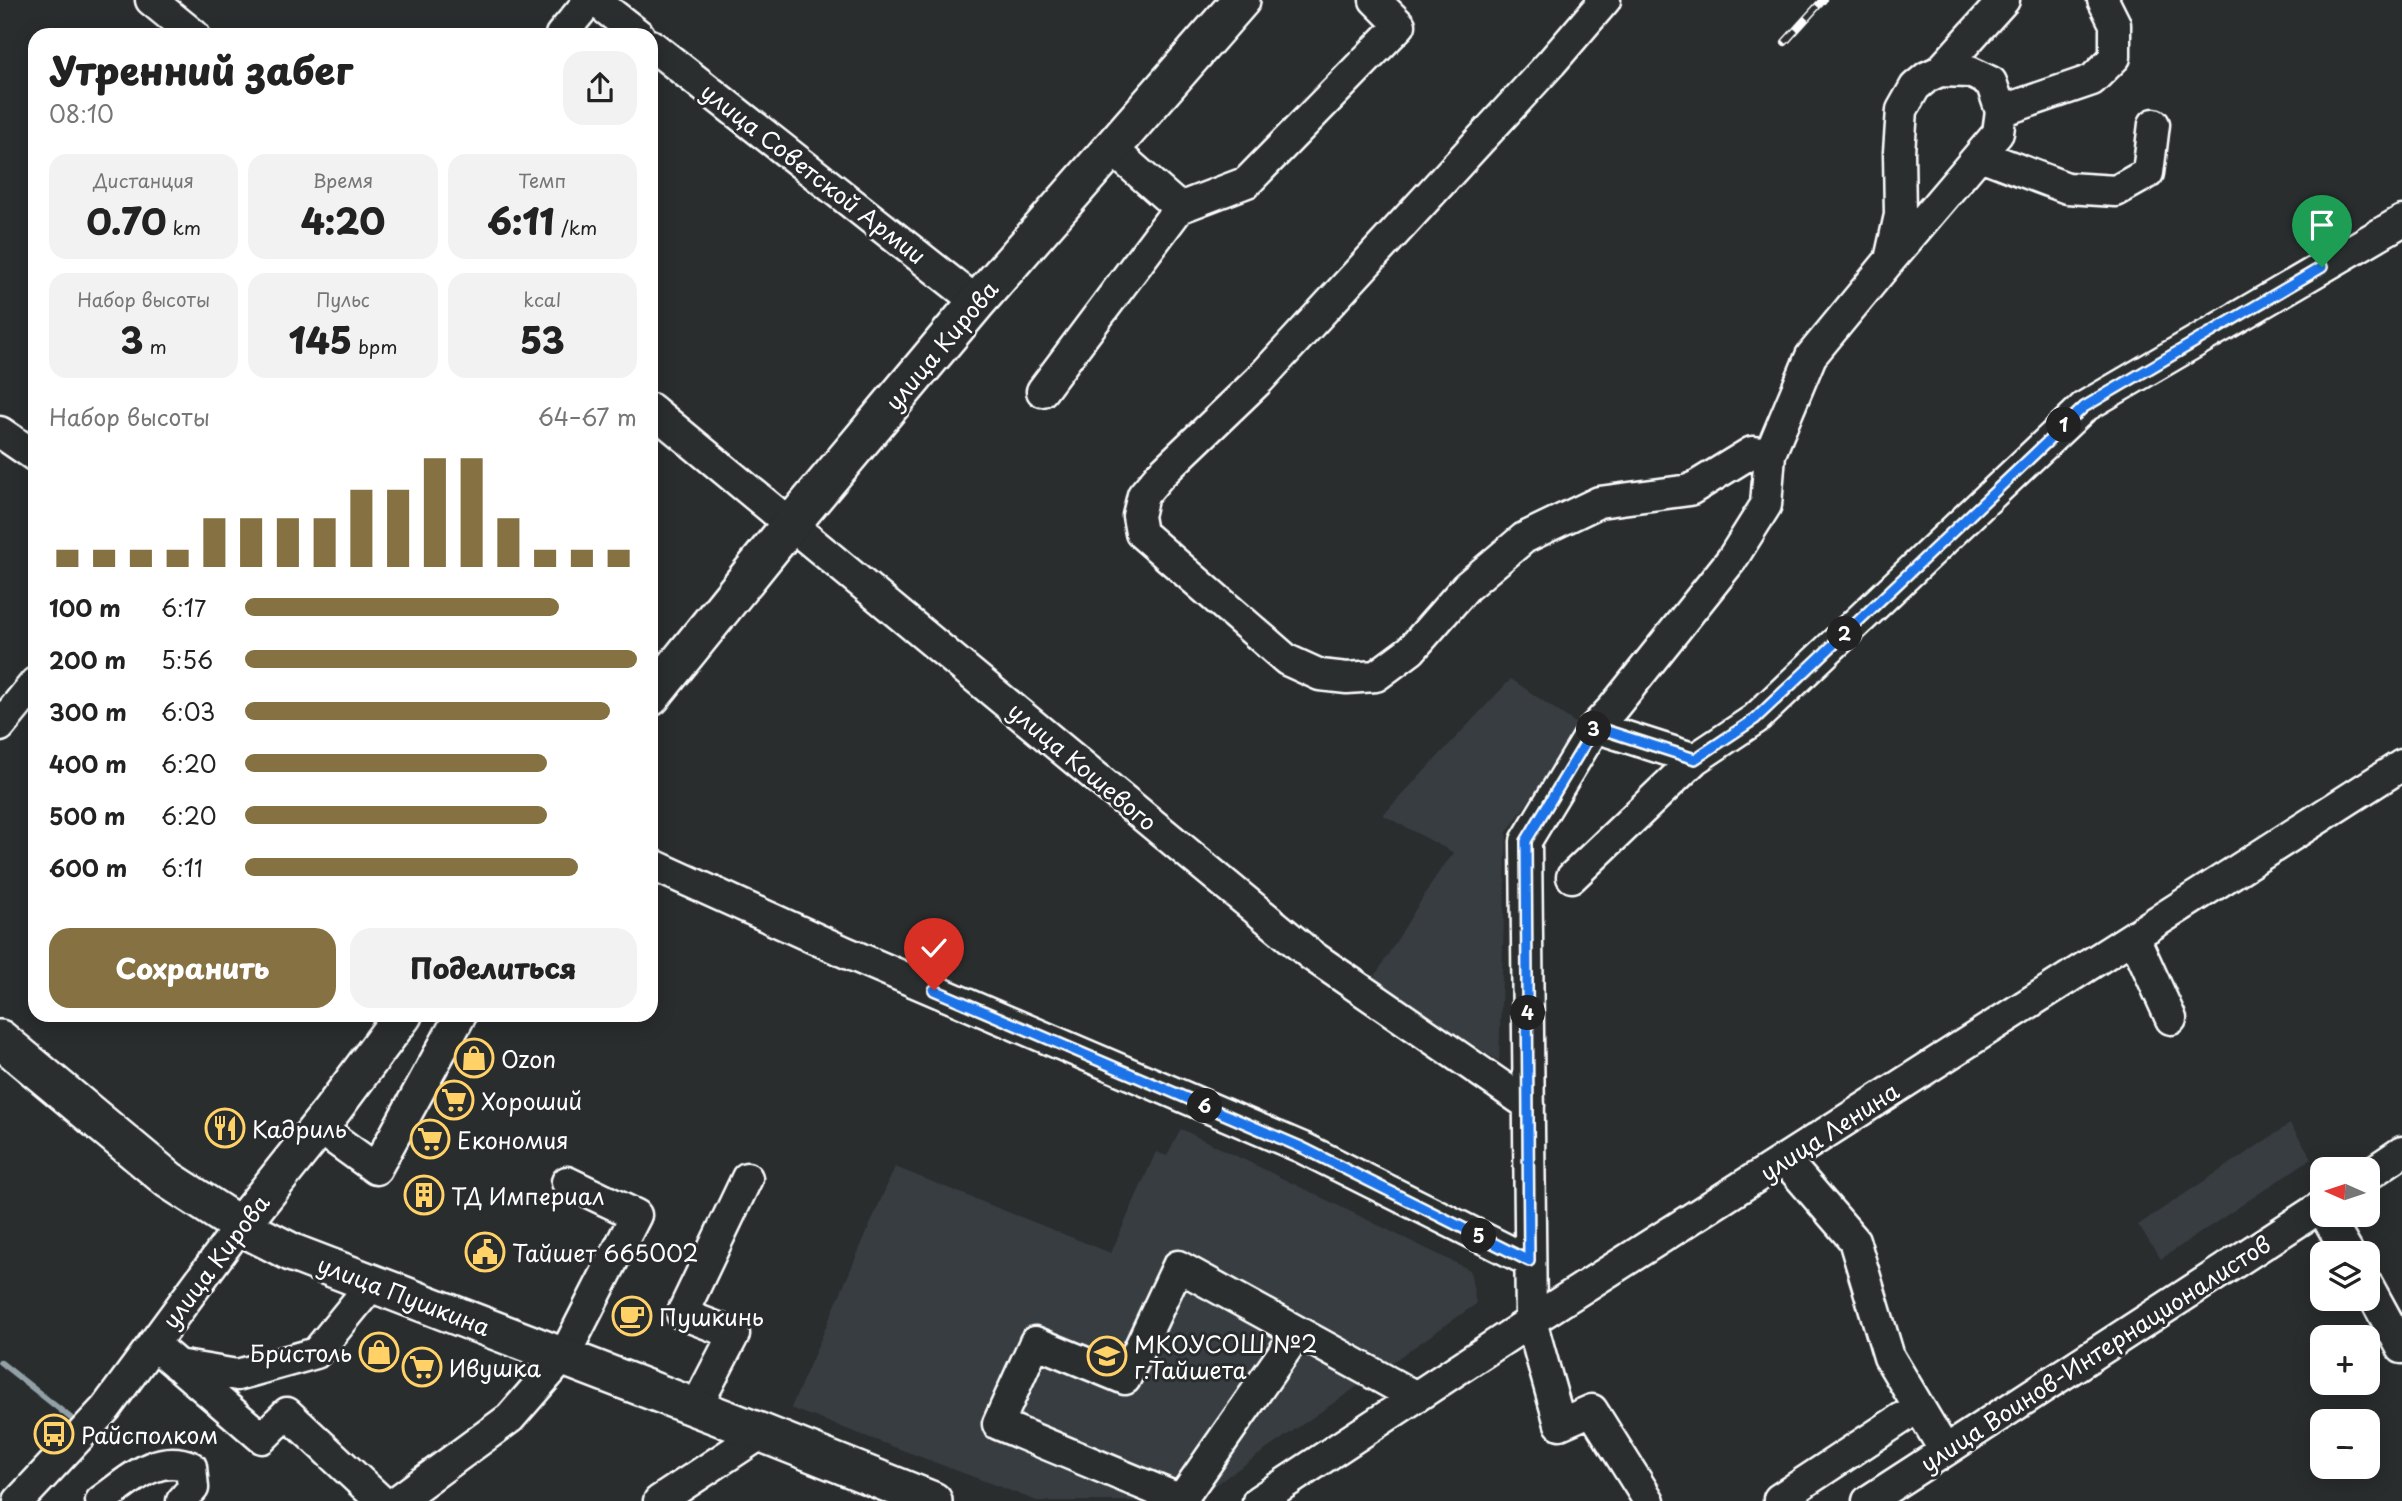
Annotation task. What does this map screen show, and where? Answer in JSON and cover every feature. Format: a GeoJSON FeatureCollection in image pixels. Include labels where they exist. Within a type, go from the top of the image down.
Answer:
{"type":"FeatureCollection","features":[{"type":"Feature","properties":{"kind":"main road","name":"улица Кирова"},"geometry":{"type":"LineString","coordinates":[[658,689],[791,524],[977,302],[1241,0]]}},
{"type":"Feature","properties":{"kind":"main road","name":"улица Кирова"},"geometry":{"type":"LineString","coordinates":[[240,1226],[398,1022]]}},
{"type":"Feature","properties":{"kind":"main road","name":"улица Пушкина"},"geometry":{"type":"LineString","coordinates":[[0,1039],[169,1180],[240,1226],[293,1252],[933,1501]]}},
{"type":"Feature","properties":{"kind":"street"},"geometry":{"type":"LineString","coordinates":[[152,0],[186,28]]}},
{"type":"Feature","properties":{"kind":"street"},"geometry":{"type":"LineString","coordinates":[[567,28],[592,0],[630,28]]}},
{"type":"Feature","properties":{"kind":"street"},"geometry":{"type":"LineString","coordinates":[[1042,391],[1179,208],[1247,182],[1400,25],[1375,0]]}},
{"type":"Feature","properties":{"kind":"street"},"geometry":{"type":"LineString","coordinates":[[1605,0],[1551,63],[1259,380],[1160,475],[1143,495],[1138,516],[1141,533],[1287,660],[1320,676],[1376,676],[1410,650],[1466,587],[1524,538],[1599,502],[1690,490],[1752,452],[1770,454]]}},
{"type":"Feature","properties":{"kind":"street"},"geometry":{"type":"LineString","coordinates":[[1890,260],[1900,215],[1899,152],[1902,110],[1915,87],[1940,71],[2004,0]]}},
{"type":"Feature","properties":{"kind":"street"},"geometry":{"type":"LineString","coordinates":[[2001,111],[2092,80],[2115,57],[2115,24],[2103,0]]}},
{"type":"Feature","properties":{"kind":"street","name":"улица Советской Армии"},"geometry":{"type":"LineString","coordinates":[[658,51],[977,302]]}},
{"type":"Feature","properties":{"kind":"street"},"geometry":{"type":"LineString","coordinates":[[1649,1501],[1592,1410],[1560,1424],[1531,1321],[1526,841],[1595,727],[1732,559],[1766,505],[1770,454],[1811,356],[1998,133],[2001,111],[1991,82],[1970,72],[1940,71]]}},
{"type":"Feature","properties":{"kind":"street"},"geometry":{"type":"LineString","coordinates":[[1980,155],[2067,188],[2116,191],[2148,173],[2154,124]]}},
{"type":"Feature","properties":{"kind":"street"},"geometry":{"type":"LineString","coordinates":[[1111,148],[1179,208]]}},
{"type":"Feature","properties":{"kind":"street"},"geometry":{"type":"LineString","coordinates":[[1572,877],[1695,759],[1755,719],[2084,407],[2402,221]]}},
{"type":"Feature","properties":{"kind":"street","name":"улица Кошевого"},"geometry":{"type":"LineString","coordinates":[[658,415],[1311,955],[1529,1105]]}},
{"type":"Feature","properties":{"kind":"street"},"geometry":{"type":"LineString","coordinates":[[0,432],[28,451]]}},
{"type":"Feature","properties":{"kind":"street"},"geometry":{"type":"LineString","coordinates":[[0,726],[28,692]]}},
{"type":"Feature","properties":{"kind":"street"},"geometry":{"type":"LineString","coordinates":[[1595,727],[1695,759]]}},
{"type":"Feature","properties":{"kind":"street","name":"улица Ленина"},"geometry":{"type":"LineString","coordinates":[[1258,1501],[1531,1321],[2402,765]]}},
{"type":"Feature","properties":{"kind":"street"},"geometry":{"type":"LineString","coordinates":[[658,867],[845,952],[1303,1148],[1529,1261]]}},
{"type":"Feature","properties":{"kind":"street"},"geometry":{"type":"LineString","coordinates":[[2134,937],[2171,1019]]}},
{"type":"Feature","properties":{"kind":"street"},"geometry":{"type":"LineString","coordinates":[[318,1127],[376,1169],[457,1022]]}},
{"type":"Feature","properties":{"kind":"street"},"geometry":{"type":"LineString","coordinates":[[2380,1167],[2402,1152]]}},
{"type":"Feature","properties":{"kind":"street"},"geometry":{"type":"LineString","coordinates":[[1785,1160],[1854,1240],[1889,1357],[1945,1451]]}},
{"type":"Feature","properties":{"kind":"street"},"geometry":{"type":"LineString","coordinates":[[696,1407],[734,1334],[682,1314],[747,1178]]}},
{"type":"Feature","properties":{"kind":"street"},"geometry":{"type":"LineString","coordinates":[[397,1501],[510,1418],[564,1356],[636,1215],[566,1182]]}},
{"type":"Feature","properties":{"kind":"street","name":"улица Воинов-Интернационалистов"},"geometry":{"type":"LineString","coordinates":[[1868,1501],[2310,1217]]}},
{"type":"Feature","properties":{"kind":"street","name":"улица Кирова"},"geometry":{"type":"LineString","coordinates":[[19,1501],[106,1408],[240,1226]]}},
{"type":"Feature","properties":{"kind":"street"},"geometry":{"type":"LineString","coordinates":[[1298,1332],[1181,1500],[998,1424],[1035,1342],[1125,1379],[1178,1266],[1298,1332],[1416,1397]]}},
{"type":"Feature","properties":{"kind":"street"},"geometry":{"type":"LineString","coordinates":[[177,1364],[237,1376],[316,1353],[373,1283]]}},
{"type":"Feature","properties":{"kind":"street"},"geometry":{"type":"LineString","coordinates":[[2380,1308],[2402,1348]]}},
{"type":"Feature","properties":{"kind":"street"},"geometry":{"type":"LineString","coordinates":[[153,1344],[262,1438],[287,1413],[381,1501]]}},
{"type":"Feature","properties":{"kind":"street"},"geometry":{"type":"LineString","coordinates":[[1781,1501],[1779,1499],[1902,1418]]}},
{"type":"Feature","properties":{"kind":"street"},"geometry":{"type":"LineString","coordinates":[[659,1501],[762,1433]]}},
{"type":"Feature","properties":{"kind":"street"},"geometry":{"type":"LineString","coordinates":[[101,1501],[148,1467],[177,1461],[191,1467],[192,1488],[182,1501]]}},
{"type":"Feature","properties":{"kind":"shaded area"},"geometry":{"type":"Polygon","coordinates":[[[1511,679],[1581,727],[1507,832],[1499,1061],[1372,981],[1436,876],[1454,853],[1383,815],[1511,679]]]}},
{"type":"Feature","properties":{"kind":"shaded area"},"geometry":{"type":"Polygon","coordinates":[[[2290,1124],[2311,1157],[2161,1259],[2138,1225],[2290,1124]]]}},
{"type":"Feature","properties":{"kind":"shaded area","name":"МКОУСОШ №2 г.Тайшета"},"geometry":{"type":"Polygon","coordinates":[[[1181,1129],[1470,1270],[1476,1304],[1192,1501],[1037,1501],[791,1408],[895,1167],[1111,1253],[1156,1152],[1167,1156],[1181,1129]]]}},
{"type":"Feature","properties":{"kind":"waterway"},"geometry":{"type":"LineString","coordinates":[[0,1362],[72,1419]]}},
{"type":"Feature","properties":{"kind":"waterway"},"geometry":{"type":"LineString","coordinates":[[108,1442],[130,1436],[175,1431]]}},
{"type":"Feature","properties":{"kind":"railway"},"geometry":{"type":"LineString","coordinates":[[1785,42],[1823,0]]}},
{"type":"Feature","properties":{"kind":"place","name":"Ozon"},"geometry":{"type":"Point","coordinates":[474,1058]}},
{"type":"Feature","properties":{"kind":"place","name":"Хороший"},"geometry":{"type":"Point","coordinates":[454,1100]}},
{"type":"Feature","properties":{"kind":"place","name":"Кадриль"},"geometry":{"type":"Point","coordinates":[225,1128]}},
{"type":"Feature","properties":{"kind":"place","name":"Економия"},"geometry":{"type":"Point","coordinates":[430,1139]}},
{"type":"Feature","properties":{"kind":"place","name":"ТД Империал"},"geometry":{"type":"Point","coordinates":[424,1195]}},
{"type":"Feature","properties":{"kind":"place","name":"Тайшет 665002"},"geometry":{"type":"Point","coordinates":[485,1252]}},
{"type":"Feature","properties":{"kind":"place","name":"Пушкинь"},"geometry":{"type":"Point","coordinates":[632,1316]}},
{"type":"Feature","properties":{"kind":"place","name":"Бристоль"},"geometry":{"type":"Point","coordinates":[379,1352]}},
{"type":"Feature","properties":{"kind":"place","name":"МКОУСОШ №2 г.Тайшета"},"geometry":{"type":"Point","coordinates":[1107,1356]}},
{"type":"Feature","properties":{"kind":"place","name":"Ивушка"},"geometry":{"type":"Point","coordinates":[422,1367]}},
{"type":"Feature","properties":{"kind":"place","name":"Райсполком"},"geometry":{"type":"Point","coordinates":[54,1434]}},
{"type":"Feature","properties":{"kind":"route"},"geometry":{"type":"LineString","coordinates":[[934,990],[1303,1148],[1529,1261],[1526,841],[1595,727],[1695,759],[1755,719],[2084,407],[2322,267]]}}]}
